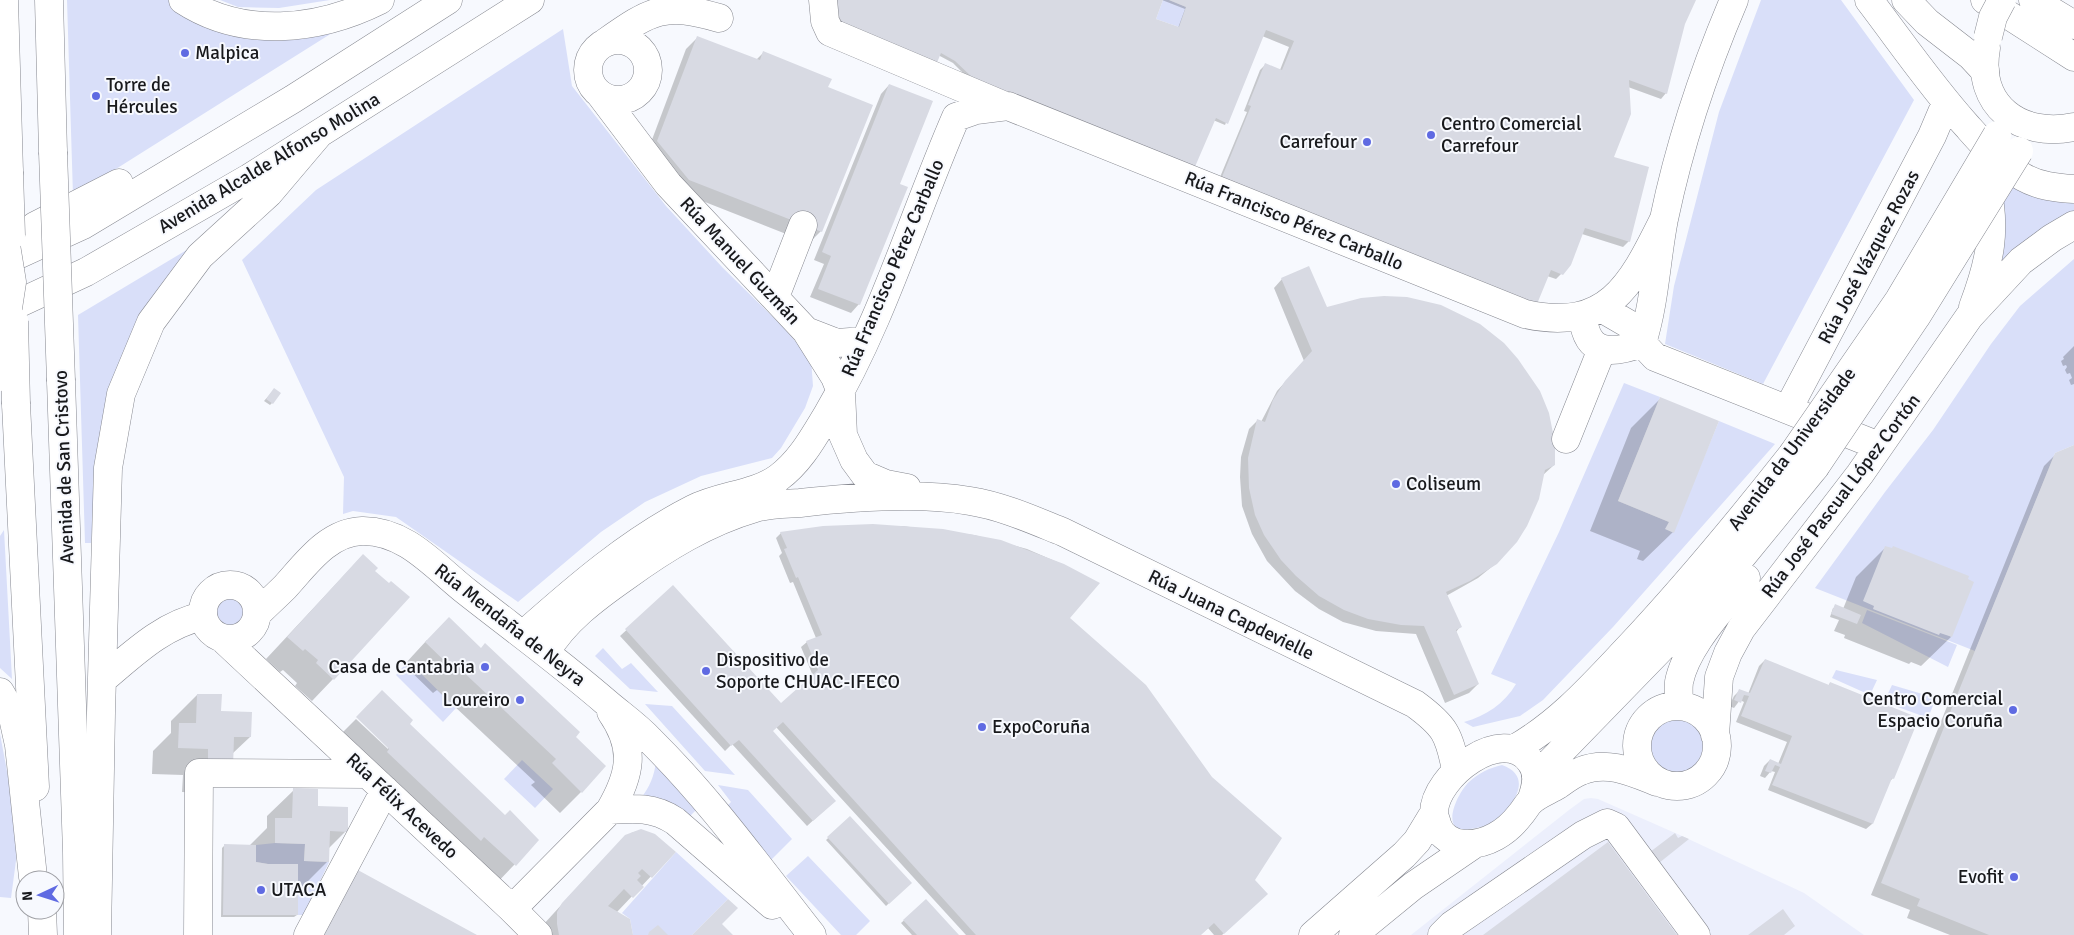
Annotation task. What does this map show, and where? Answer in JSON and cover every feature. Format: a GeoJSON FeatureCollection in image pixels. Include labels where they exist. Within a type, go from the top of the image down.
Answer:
{"type":"FeatureCollection","features":[{"type":"Feature","properties":{"kind":"main road"},"geometry":{"type":"LineString","coordinates":[[0,377],[9,172],[4,0]]}},
{"type":"Feature","properties":{"kind":"main road","name":"Avenida de San Cristovo"},"geometry":{"type":"LineString","coordinates":[[49,0],[78,852],[78,935]]}},
{"type":"Feature","properties":{"kind":"main road"},"geometry":{"type":"LineString","coordinates":[[183,0],[220,18],[257,26],[280,27],[330,20],[380,0]]}},
{"type":"Feature","properties":{"kind":"main road"},"geometry":{"type":"LineString","coordinates":[[6,272],[293,98],[448,0]]}},
{"type":"Feature","properties":{"kind":"main road","name":"Avenida Alcalde Alfonso Molina"},"geometry":{"type":"LineString","coordinates":[[0,312],[86,272],[249,178],[530,0]]}},
{"type":"Feature","properties":{"kind":"main road","name":"Rúa Francisco Pérez Carballo"},"geometry":{"type":"LineString","coordinates":[[823,0],[825,21],[830,32],[938,78],[1525,314],[1561,319],[1592,312]]}},
{"type":"Feature","properties":{"kind":"main road"},"geometry":{"type":"LineString","coordinates":[[1664,218],[1634,277],[1617,295],[1592,312],[1584,329],[1587,338],[1593,345],[1602,349],[1630,348],[1642,343],[1649,322],[1664,218],[1685,140],[1709,65],[1734,0]]}},
{"type":"Feature","properties":{"kind":"main road","name":"Rúa José Pascual López Cortón"},"geometry":{"type":"LineString","coordinates":[[1869,0],[1946,103],[1971,143],[1984,172],[1992,223],[1990,254],[1969,317]]}},
{"type":"Feature","properties":{"kind":"main road"},"geometry":{"type":"LineString","coordinates":[[1906,0],[1927,22],[1971,56],[1985,71]]}},
{"type":"Feature","properties":{"kind":"main road"},"geometry":{"type":"LineString","coordinates":[[1985,0],[2074,58]]}},
{"type":"Feature","properties":{"kind":"main road"},"geometry":{"type":"LineString","coordinates":[[1985,71],[1988,37],[1993,17],[2002,0]]}},
{"type":"Feature","properties":{"kind":"main road"},"geometry":{"type":"LineString","coordinates":[[2033,0],[2074,25]]}},
{"type":"Feature","properties":{"kind":"main road","name":"Rúa Manuel Guzmán"},"geometry":{"type":"LineString","coordinates":[[719,18],[700,12],[667,9],[655,12],[636,21],[592,54],[589,62],[589,80],[593,88],[600,94],[668,184],[806,331],[837,343],[873,329]]}},
{"type":"Feature","properties":{"kind":"main road"},"geometry":{"type":"LineString","coordinates":[[640,50],[654,24],[680,9]]}},
{"type":"Feature","properties":{"kind":"main road"},"geometry":{"type":"LineString","coordinates":[[606,42],[624,41],[640,50],[645,57],[647,76],[638,92],[633,114],[636,143]]}},
{"type":"Feature","properties":{"kind":"main road","name":"Avenida da Universidade"},"geometry":{"type":"LineString","coordinates":[[1685,707],[1678,684],[1684,665],[1700,639],[1747,576],[1788,501],[1803,461],[1997,135],[1998,116],[1985,71]]}},
{"type":"Feature","properties":{"kind":"main road"},"geometry":{"type":"LineString","coordinates":[[938,78],[956,117]]}},
{"type":"Feature","properties":{"kind":"main road"},"geometry":{"type":"LineString","coordinates":[[600,94],[607,98],[624,100],[638,92]]}},
{"type":"Feature","properties":{"kind":"main road"},"geometry":{"type":"LineString","coordinates":[[0,244],[141,172],[293,98]]}},
{"type":"Feature","properties":{"kind":"main road"},"geometry":{"type":"LineString","coordinates":[[1994,99],[2006,114],[2018,122],[2034,128],[2063,128]]}},
{"type":"Feature","properties":{"kind":"main road","name":"Rúa José Pascual López Cortón"},"geometry":{"type":"LineString","coordinates":[[1946,103],[1980,141],[2022,176],[2036,183],[2051,187],[2074,189]]}},
{"type":"Feature","properties":{"kind":"main road","name":"Rúa José Vázquez Rozas"},"geometry":{"type":"LineString","coordinates":[[1788,409],[1932,136],[1946,103]]}},
{"type":"Feature","properties":{"kind":"main road","name":"Rúa Francisco Pérez Carballo"},"geometry":{"type":"LineString","coordinates":[[841,392],[873,329],[956,117],[976,110],[1008,106]]}},
{"type":"Feature","properties":{"kind":"main road","name":"Avenida da Universidade"},"geometry":{"type":"LineString","coordinates":[[1514,749],[1545,729],[1565,713],[1612,665],[1733,529],[1803,461],[1916,316],[2019,151],[2031,139],[2063,128]]}},
{"type":"Feature","properties":{"kind":"main road"},"geometry":{"type":"LineString","coordinates":[[97,935],[108,468],[122,394],[151,322],[200,256],[269,193],[319,134]]}},
{"type":"Feature","properties":{"kind":"main road"},"geometry":{"type":"LineString","coordinates":[[0,208],[16,404],[39,870]]}},
{"type":"Feature","properties":{"kind":"main road"},"geometry":{"type":"LineString","coordinates":[[774,296],[803,225]]}},
{"type":"Feature","properties":{"kind":"main road","name":"Rúa José Pascual López Cortón"},"geometry":{"type":"LineString","coordinates":[[1534,789],[1580,771],[1599,766],[1623,768],[1670,786],[1683,786],[1696,782],[1707,773],[1714,762],[1717,748],[1719,677],[1728,653],[1741,629],[1879,446],[1969,317],[2022,261],[2052,238],[2074,225]]}},
{"type":"Feature","properties":{"kind":"main road"},"geometry":{"type":"LineString","coordinates":[[1592,312],[1632,326],[1642,343],[1655,357],[1879,446]]}},
{"type":"Feature","properties":{"kind":"main road","name":"Rúa Juana Capdevielle"},"geometry":{"type":"LineString","coordinates":[[806,331],[841,392],[843,435],[854,460],[865,475],[886,484],[970,501],[1016,513],[1064,532],[1415,704],[1437,720],[1447,736],[1456,770]]}},
{"type":"Feature","properties":{"kind":"main road"},"geometry":{"type":"LineString","coordinates":[[1566,439],[1602,349]]}},
{"type":"Feature","properties":{"kind":"main road"},"geometry":{"type":"LineString","coordinates":[[524,634],[613,559],[664,524],[697,507],[723,497],[758,488],[778,478],[809,446],[841,392]]}},
{"type":"Feature","properties":{"kind":"main road","name":"Rúa Juana Capdevielle"},"geometry":{"type":"LineString","coordinates":[[546,652],[556,635],[607,589],[674,543],[716,522],[757,507],[824,500],[905,496],[970,501]]}},
{"type":"Feature","properties":{"kind":"main road","name":"Avenida da Universidade"},"geometry":{"type":"LineString","coordinates":[[1534,789],[1675,634],[1788,501]]}},
{"type":"Feature","properties":{"kind":"main road","name":"Rúa Mendaña de Neyra"},"geometry":{"type":"LineString","coordinates":[[253,613],[283,588],[323,547],[349,532],[362,531],[385,534],[409,544],[456,584],[524,634],[648,738],[706,802],[812,935]]}},
{"type":"Feature","properties":{"kind":"main road"},"geometry":{"type":"LineString","coordinates":[[102,680],[154,637],[186,620],[203,616],[203,609],[209,595],[222,586],[238,586],[253,613],[237,639],[222,638]]}},
{"type":"Feature","properties":{"kind":"main road","name":"Rúa Félix Acevedo"},"geometry":{"type":"LineString","coordinates":[[253,613],[255,658],[265,677]]}},
{"type":"Feature","properties":{"kind":"main road","name":"Rúa Félix Acevedo"},"geometry":{"type":"LineString","coordinates":[[203,616],[209,630],[222,638],[265,677],[538,935]]}},
{"type":"Feature","properties":{"kind":"main road","name":"Rúa José Pascual López Cortón"},"geometry":{"type":"LineString","coordinates":[[1685,707],[1719,677]]}},
{"type":"Feature","properties":{"kind":"main road"},"geometry":{"type":"LineString","coordinates":[[0,692],[12,713],[19,745],[32,870]]}},
{"type":"Feature","properties":{"kind":"main road"},"geometry":{"type":"LineString","coordinates":[[600,697],[621,729],[629,753],[628,769],[624,782],[610,810]]}},
{"type":"Feature","properties":{"kind":"main road"},"geometry":{"type":"LineString","coordinates":[[1657,782],[1646,773],[1639,762],[1636,748],[1638,735],[1644,723],[1653,713],[1666,707],[1685,707],[1706,719],[1716,735]]}},
{"type":"Feature","properties":{"kind":"main road"},"geometry":{"type":"LineString","coordinates":[[512,909],[610,810],[629,799],[641,780],[648,738]]}},
{"type":"Feature","properties":{"kind":"main road"},"geometry":{"type":"LineString","coordinates":[[1313,935],[1404,855],[1417,841],[1434,813],[1439,795],[1456,770],[1480,754],[1494,750],[1514,749],[1530,760],[1534,767],[1534,789],[1508,828],[1497,836],[1473,845],[1413,886],[1353,935]]}},
{"type":"Feature","properties":{"kind":"main road"},"geometry":{"type":"LineString","coordinates":[[198,935],[199,773],[376,782],[308,935]]}},
{"type":"Feature","properties":{"kind":"main road"},"geometry":{"type":"LineString","coordinates":[[610,810],[647,808],[675,821],[808,935]]}},
{"type":"Feature","properties":{"kind":"main road"},"geometry":{"type":"LineString","coordinates":[[1434,813],[1438,828],[1446,838],[1458,844],[1473,845]]}},
{"type":"Feature","properties":{"kind":"main road"},"geometry":{"type":"LineString","coordinates":[[1442,935],[1452,924],[1575,841],[1607,823],[1616,827],[1696,935]]}},
{"type":"Feature","properties":{"kind":"main road"},"geometry":{"type":"LineString","coordinates":[[42,920],[43,935]]}},
{"type":"Feature","properties":{"kind":"shaded area"},"geometry":{"type":"Polygon","coordinates":[[[67,0],[168,0],[176,7],[340,28],[73,196],[67,0]]]}},
{"type":"Feature","properties":{"kind":"shaded area"},"geometry":{"type":"Polygon","coordinates":[[[220,0],[330,0],[279,8],[238,7],[220,0]]]}},
{"type":"Feature","properties":{"kind":"shaded area"},"geometry":{"type":"Polygon","coordinates":[[[1163,0],[1169,0],[1186,7],[1179,27],[1156,19],[1163,0]]]}},
{"type":"Feature","properties":{"kind":"shaded area"},"geometry":{"type":"Polygon","coordinates":[[[1761,0],[1841,0],[1914,100],[1763,384],[1665,344],[1674,286],[1719,112],[1761,0]]]}},
{"type":"Feature","properties":{"kind":"shaded area"},"geometry":{"type":"Polygon","coordinates":[[[563,29],[572,86],[666,206],[723,268],[782,326],[811,359],[813,386],[805,408],[781,448],[772,458],[701,476],[645,502],[601,532],[518,602],[396,517],[353,511],[343,514],[344,477],[242,260],[316,190],[563,29]]]}},
{"type":"Feature","properties":{"kind":"shaded area"},"geometry":{"type":"Polygon","coordinates":[[[1992,170],[2074,204],[2074,213],[1992,277],[1992,170]]]}},
{"type":"Feature","properties":{"kind":"shaded area"},"geometry":{"type":"Polygon","coordinates":[[[190,248],[97,462],[91,543],[85,543],[78,315],[190,248]]]}},
{"type":"Feature","properties":{"kind":"shaded area"},"geometry":{"type":"Polygon","coordinates":[[[2074,259],[2074,445],[2055,453],[1975,651],[1815,588],[1933,430],[1991,344],[2020,306],[2074,259]]]}},
{"type":"Feature","properties":{"kind":"shaded area"},"geometry":{"type":"Polygon","coordinates":[[[1624,383],[1660,397],[1618,501],[1669,522],[1666,529],[1673,532],[1719,421],[1775,444],[1613,627],[1543,700],[1520,716],[1473,727],[1464,722],[1487,713],[1494,708],[1506,698],[1516,684],[1491,674],[1559,532],[1624,383]]]}},
{"type":"Feature","properties":{"kind":"shaded area"},"geometry":{"type":"Polygon","coordinates":[[[4,530],[12,679],[0,668],[0,536],[4,530]]]}},
{"type":"Feature","properties":{"kind":"shaded area"},"geometry":{"type":"Polygon","coordinates":[[[230,596],[236,597],[241,601],[245,606],[245,618],[241,623],[236,627],[230,628],[224,627],[219,623],[215,618],[214,612],[215,606],[219,601],[224,597],[230,596]]]}},
{"type":"Feature","properties":{"kind":"shaded area"},"geometry":{"type":"Polygon","coordinates":[[[1867,610],[1957,645],[1948,667],[1862,623],[1867,610]]]}},
{"type":"Feature","properties":{"kind":"shaded area"},"geometry":{"type":"Polygon","coordinates":[[[603,648],[622,669],[631,663],[658,692],[630,689],[595,656],[603,648]]]}},
{"type":"Feature","properties":{"kind":"shaded area"},"geometry":{"type":"Polygon","coordinates":[[[408,661],[456,708],[443,722],[396,675],[408,661]]]}},
{"type":"Feature","properties":{"kind":"shaded area"},"geometry":{"type":"Polygon","coordinates":[[[1836,670],[1877,680],[1870,695],[1832,678],[1836,670]]]}},
{"type":"Feature","properties":{"kind":"shaded area"},"geometry":{"type":"Polygon","coordinates":[[[1892,685],[1936,698],[1928,718],[1884,702],[1892,685]]]}},
{"type":"Feature","properties":{"kind":"shaded area"},"geometry":{"type":"Polygon","coordinates":[[[645,704],[672,706],[735,775],[705,771],[645,704]]]}},
{"type":"Feature","properties":{"kind":"shaded area"},"geometry":{"type":"Polygon","coordinates":[[[1676,719],[1686,721],[1695,727],[1701,736],[1703,746],[1701,756],[1695,765],[1686,771],[1676,773],[1666,771],[1657,765],[1651,756],[1649,746],[1651,736],[1657,727],[1666,721],[1676,719]]]}},
{"type":"Feature","properties":{"kind":"shaded area"},"geometry":{"type":"Polygon","coordinates":[[[0,734],[10,787],[17,853],[11,898],[0,897],[0,734]]]}},
{"type":"Feature","properties":{"kind":"shaded area"},"geometry":{"type":"Polygon","coordinates":[[[522,760],[553,789],[535,808],[504,779],[522,760]]]}},
{"type":"Feature","properties":{"kind":"shaded area"},"geometry":{"type":"Polygon","coordinates":[[[656,760],[697,809],[686,820],[641,798],[652,780],[656,760]]]}},
{"type":"Feature","properties":{"kind":"shaded area"},"geometry":{"type":"Polygon","coordinates":[[[1502,765],[1512,770],[1518,778],[1519,786],[1512,803],[1497,819],[1487,825],[1470,829],[1460,829],[1455,826],[1452,820],[1453,812],[1464,787],[1480,773],[1502,765]]]}},
{"type":"Feature","properties":{"kind":"shaded area"},"geometry":{"type":"Polygon","coordinates":[[[718,785],[748,790],[792,839],[771,860],[726,807],[731,802],[718,785]]]}},
{"type":"Feature","properties":{"kind":"shaded area"},"geometry":{"type":"Polygon","coordinates":[[[1584,799],[1598,799],[1682,836],[1804,893],[1864,935],[1411,935],[1569,810],[1584,799]]]}},
{"type":"Feature","properties":{"kind":"shaded area"},"geometry":{"type":"Polygon","coordinates":[[[275,843],[305,844],[304,861],[329,862],[304,915],[298,915],[298,864],[256,862],[256,845],[275,843]]]}},
{"type":"Feature","properties":{"kind":"shaded area"},"geometry":{"type":"Polygon","coordinates":[[[676,852],[728,899],[692,935],[633,935],[630,919],[622,913],[676,852]]]}},
{"type":"Feature","properties":{"kind":"shaded area"},"geometry":{"type":"Polygon","coordinates":[[[808,856],[870,921],[856,935],[841,935],[786,876],[808,856]]]}},
{"type":"Feature","properties":{"kind":"building","name":"Centro Comercial Carrefour"},"geometry":{"type":"Polygon","coordinates":[[[835,0],[1163,0],[1156,19],[1179,27],[1186,7],[1169,0],[1696,0],[1685,24],[1667,94],[1629,80],[1631,114],[1614,157],[1649,167],[1630,242],[1585,228],[1571,265],[1563,275],[1551,270],[1537,304],[1222,177],[1251,106],[1248,105],[1265,63],[1282,70],[1294,41],[1266,30],[1228,124],[1216,118],[1194,169],[974,79],[955,61],[941,53],[936,65],[842,22],[836,11],[835,0]]]}},
{"type":"Feature","properties":{"kind":"building"},"geometry":{"type":"Polygon","coordinates":[[[697,36],[760,60],[763,51],[832,79],[828,87],[873,105],[822,232],[689,180],[657,141],[697,36]]]}},
{"type":"Feature","properties":{"kind":"building"},"geometry":{"type":"Polygon","coordinates":[[[889,84],[933,101],[900,184],[908,187],[860,305],[818,289],[831,256],[822,252],[889,84]]]}},
{"type":"Feature","properties":{"kind":"building","name":"Coliseum"},"geometry":{"type":"Polygon","coordinates":[[[1309,266],[1327,307],[1361,298],[1407,297],[1441,305],[1480,324],[1504,343],[1518,359],[1540,391],[1549,413],[1555,443],[1555,465],[1545,470],[1539,499],[1527,526],[1517,542],[1497,564],[1470,581],[1446,592],[1462,627],[1456,630],[1479,684],[1454,695],[1424,626],[1401,625],[1368,619],[1344,610],[1319,596],[1281,560],[1264,535],[1255,515],[1249,488],[1248,458],[1257,419],[1265,422],[1273,400],[1285,381],[1312,351],[1281,278],[1309,266]]]}},
{"type":"Feature","properties":{"kind":"building"},"geometry":{"type":"Polygon","coordinates":[[[274,388],[281,393],[273,404],[266,399],[274,388]]]}},
{"type":"Feature","properties":{"kind":"building"},"geometry":{"type":"Polygon","coordinates":[[[1660,397],[1719,421],[1674,533],[1665,529],[1669,522],[1618,501],[1660,397]]]}},
{"type":"Feature","properties":{"kind":"building","name":"Centro Comercial Espacio Coruña"},"geometry":{"type":"Polygon","coordinates":[[[2074,445],[2074,935],[1989,935],[1917,906],[1920,899],[1881,883],[2055,453],[2074,445]]]}},
{"type":"Feature","properties":{"kind":"building","name":"ExpoCoruña"},"geometry":{"type":"Polygon","coordinates":[[[873,524],[943,529],[1001,540],[1064,564],[1100,583],[1070,618],[1146,685],[1212,777],[1282,838],[1255,880],[1268,894],[1224,934],[1214,923],[1201,935],[976,935],[783,722],[773,731],[836,801],[813,821],[739,740],[731,746],[625,629],[673,585],[781,703],[818,670],[806,641],[822,635],[784,549],[787,548],[780,532],[823,526],[873,524]]]}},
{"type":"Feature","properties":{"kind":"building"},"geometry":{"type":"Polygon","coordinates":[[[1885,546],[1892,548],[1893,546],[1969,576],[1968,579],[1974,582],[1952,637],[1940,633],[1939,635],[1873,609],[1874,606],[1863,601],[1885,546]]]}},
{"type":"Feature","properties":{"kind":"building"},"geometry":{"type":"Polygon","coordinates":[[[363,554],[378,568],[375,571],[389,583],[391,581],[410,597],[334,680],[316,663],[318,660],[305,649],[303,651],[287,637],[363,554]]]}},
{"type":"Feature","properties":{"kind":"building"},"geometry":{"type":"Polygon","coordinates":[[[1835,604],[1861,615],[1857,624],[1831,614],[1835,604]]]}},
{"type":"Feature","properties":{"kind":"building"},"geometry":{"type":"Polygon","coordinates":[[[449,617],[481,648],[485,643],[580,732],[576,737],[606,766],[582,793],[552,763],[556,759],[459,668],[456,672],[425,642],[449,617]]]}},
{"type":"Feature","properties":{"kind":"building"},"geometry":{"type":"Polygon","coordinates":[[[1765,659],[1829,685],[1830,682],[1919,718],[1873,824],[1772,785],[1780,767],[1775,765],[1771,773],[1765,771],[1770,759],[1781,764],[1792,736],[1741,716],[1749,696],[1744,695],[1741,703],[1734,700],[1739,689],[1750,693],[1765,659]]]}},
{"type":"Feature","properties":{"kind":"building"},"geometry":{"type":"Polygon","coordinates":[[[382,690],[413,720],[410,724],[505,815],[510,810],[539,840],[516,866],[484,837],[481,841],[387,752],[389,749],[356,717],[382,690]]]}},
{"type":"Feature","properties":{"kind":"building"},"geometry":{"type":"Polygon","coordinates":[[[197,694],[222,694],[221,711],[252,712],[251,737],[234,737],[233,767],[208,766],[208,749],[178,748],[179,723],[196,723],[197,694]]]}},
{"type":"Feature","properties":{"kind":"building"},"geometry":{"type":"Polygon","coordinates":[[[293,788],[318,789],[318,806],[348,807],[348,832],[330,831],[329,862],[304,861],[305,844],[275,843],[275,818],[292,818],[293,788]]]}},
{"type":"Feature","properties":{"kind":"building"},"geometry":{"type":"Polygon","coordinates":[[[850,816],[912,883],[889,904],[827,837],[850,816]]]}},
{"type":"Feature","properties":{"kind":"building"},"geometry":{"type":"Polygon","coordinates":[[[641,829],[655,834],[676,852],[652,878],[642,869],[638,873],[641,876],[637,880],[644,887],[633,898],[624,889],[608,906],[630,919],[633,935],[559,935],[557,912],[562,903],[625,835],[641,829]]]}},
{"type":"Feature","properties":{"kind":"building"},"geometry":{"type":"Polygon","coordinates":[[[1675,833],[1678,838],[1682,836],[1689,839],[1659,863],[1650,852],[1675,833]]]}},
{"type":"Feature","properties":{"kind":"building"},"geometry":{"type":"Polygon","coordinates":[[[1608,842],[1677,935],[1483,935],[1608,842]]]}},
{"type":"Feature","properties":{"kind":"building","name":"UTACA"},"geometry":{"type":"Polygon","coordinates":[[[224,844],[256,845],[256,862],[298,864],[298,915],[223,915],[224,844]]]}},
{"type":"Feature","properties":{"kind":"building"},"geometry":{"type":"Polygon","coordinates":[[[356,869],[477,935],[321,935],[356,869]]]}},
{"type":"Feature","properties":{"kind":"building"},"geometry":{"type":"Polygon","coordinates":[[[728,899],[738,908],[722,924],[733,935],[692,935],[728,899]]]}},
{"type":"Feature","properties":{"kind":"building"},"geometry":{"type":"Polygon","coordinates":[[[926,899],[959,935],[917,935],[903,920],[926,899]]]}},
{"type":"Feature","properties":{"kind":"building"},"geometry":{"type":"Polygon","coordinates":[[[1783,909],[1795,926],[1784,935],[1748,935],[1783,909]]]}},
{"type":"Feature","properties":{"kind":"building"},"geometry":{"type":"Polygon","coordinates":[[[658,925],[668,935],[648,935],[649,932],[658,925]]]}},
{"type":"Feature","properties":{"kind":"place","name":"Malpica"},"geometry":{"type":"Point","coordinates":[185,53]}},
{"type":"Feature","properties":{"kind":"place","name":"Torre de Hércules"},"geometry":{"type":"Point","coordinates":[96,96]}},
{"type":"Feature","properties":{"kind":"place","name":"Centro Comercial Carrefour"},"geometry":{"type":"Point","coordinates":[1431,135]}},
{"type":"Feature","properties":{"kind":"place","name":"Carrefour"},"geometry":{"type":"Point","coordinates":[1367,142]}},
{"type":"Feature","properties":{"kind":"place","name":"Coliseum"},"geometry":{"type":"Point","coordinates":[1396,484]}},
{"type":"Feature","properties":{"kind":"place","name":"Casa de Cantabria"},"geometry":{"type":"Point","coordinates":[485,667]}},
{"type":"Feature","properties":{"kind":"place","name":"Dispositivo de Soporte CHUAC-IFECO"},"geometry":{"type":"Point","coordinates":[706,671]}},
{"type":"Feature","properties":{"kind":"place","name":"Loureiro"},"geometry":{"type":"Point","coordinates":[520,700]}},
{"type":"Feature","properties":{"kind":"place","name":"Centro Comercial Espacio Coruña"},"geometry":{"type":"Point","coordinates":[2013,710]}},
{"type":"Feature","properties":{"kind":"place","name":"ExpoCoruña"},"geometry":{"type":"Point","coordinates":[982,727]}},
{"type":"Feature","properties":{"kind":"place","name":"Evofit"},"geometry":{"type":"Point","coordinates":[2014,877]}},
{"type":"Feature","properties":{"kind":"place","name":"UTACA"},"geometry":{"type":"Point","coordinates":[261,890]}}]}
